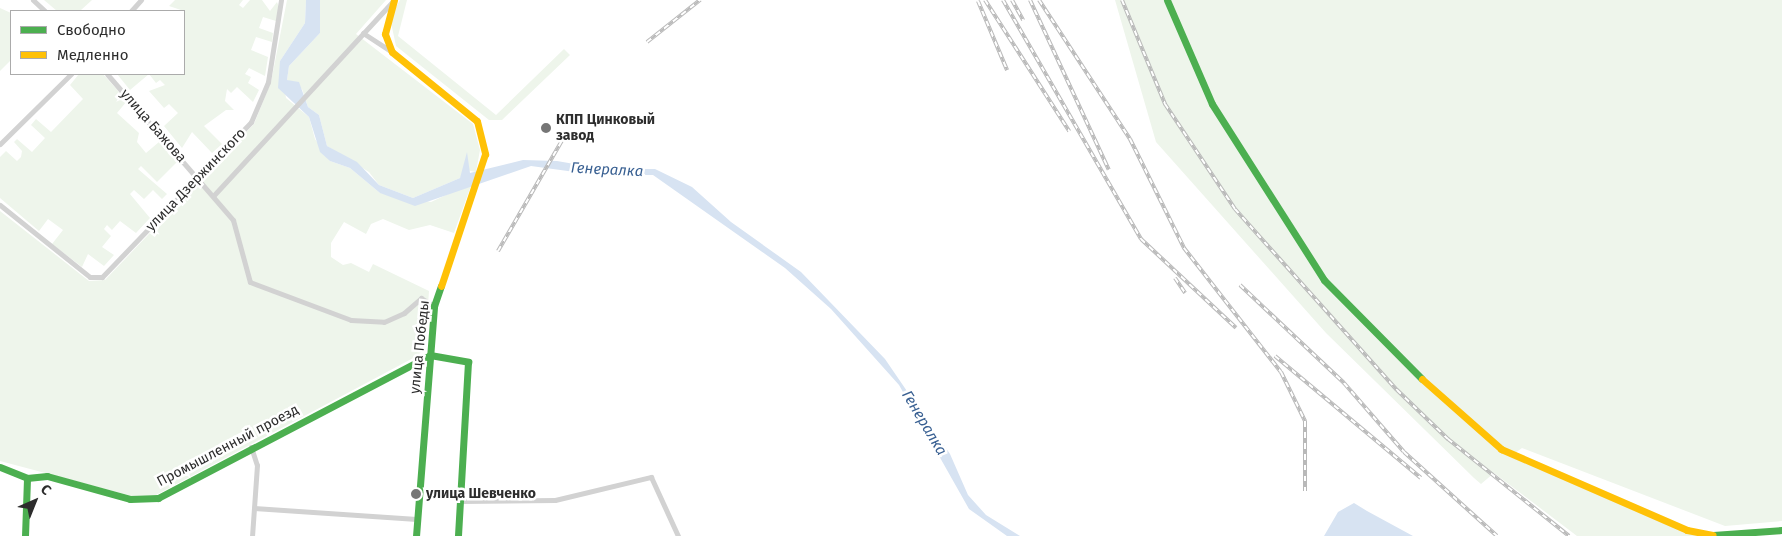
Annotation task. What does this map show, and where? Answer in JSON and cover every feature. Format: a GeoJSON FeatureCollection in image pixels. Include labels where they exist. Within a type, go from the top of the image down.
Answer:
{"type":"FeatureCollection","features":[{"type":"Feature","properties":{"kind":"street"},"geometry":{"type":"LineString","coordinates":[[34,0],[44,10]]}},
{"type":"Feature","properties":{"kind":"street"},"geometry":{"type":"LineString","coordinates":[[132,10],[141,0]]}},
{"type":"Feature","properties":{"kind":"street","name":"улица Дзержинского"},"geometry":{"type":"LineString","coordinates":[[0,204],[90,277],[102,277],[250,122],[268,82],[282,0]]}},
{"type":"Feature","properties":{"kind":"street"},"geometry":{"type":"LineString","coordinates":[[214,195],[294,112],[394,0]]}},
{"type":"Feature","properties":{"kind":"street"},"geometry":{"type":"LineString","coordinates":[[392,52],[385,34],[386,19],[394,0]]}},
{"type":"Feature","properties":{"kind":"street"},"geometry":{"type":"LineString","coordinates":[[1167,0],[1212,104],[1303,250],[1324,280],[1448,405],[1501,449],[1687,530],[1713,535],[1782,530]]}},
{"type":"Feature","properties":{"kind":"street"},"geometry":{"type":"LineString","coordinates":[[363,33],[392,52]]}},
{"type":"Feature","properties":{"kind":"street","name":"улица Победы"},"geometry":{"type":"LineString","coordinates":[[392,52],[477,121],[484,139],[484,163],[434,306],[416,536]]}},
{"type":"Feature","properties":{"kind":"street"},"geometry":{"type":"LineString","coordinates":[[0,144],[70,75]]}},
{"type":"Feature","properties":{"kind":"street","name":"улица Бажова"},"geometry":{"type":"LineString","coordinates":[[108,75],[199,177],[233,220],[250,282],[266,290],[351,320],[384,322],[404,313],[421,298],[434,306]]}},
{"type":"Feature","properties":{"kind":"street"},"geometry":{"type":"LineString","coordinates":[[430,355],[468,362],[458,536]]}},
{"type":"Feature","properties":{"kind":"street","name":"Промышленный проезд"},"geometry":{"type":"LineString","coordinates":[[0,467],[28,478],[46,476],[142,500],[158,498],[430,355]]}},
{"type":"Feature","properties":{"kind":"street"},"geometry":{"type":"LineString","coordinates":[[252,447],[258,466],[252,536]]}},
{"type":"Feature","properties":{"kind":"street"},"geometry":{"type":"LineString","coordinates":[[460,501],[555,500],[651,477],[678,536]]}},
{"type":"Feature","properties":{"kind":"street"},"geometry":{"type":"LineString","coordinates":[[25,536],[28,478]]}},
{"type":"Feature","properties":{"kind":"street"},"geometry":{"type":"LineString","coordinates":[[254,508],[417,519]]}},
{"type":"Feature","properties":{"kind":"shaded area"},"geometry":{"type":"Polygon","coordinates":[[[44,0],[92,0],[81,10],[56,10],[44,0]]]}},
{"type":"Feature","properties":{"kind":"shaded area"},"geometry":{"type":"Polygon","coordinates":[[[175,0],[243,0],[239,5],[243,8],[250,0],[262,0],[270,11],[277,2],[280,10],[276,21],[263,17],[259,28],[273,33],[272,42],[256,37],[251,50],[268,57],[265,76],[249,68],[245,74],[251,77],[248,83],[259,90],[253,102],[237,87],[231,93],[227,89],[225,101],[234,110],[226,110],[204,126],[222,144],[212,153],[192,132],[182,148],[164,126],[178,113],[169,104],[164,108],[149,91],[165,85],[160,80],[156,83],[150,75],[185,75],[185,10],[169,6],[175,0]]]}},
{"type":"Feature","properties":{"kind":"shaded area"},"geometry":{"type":"Polygon","coordinates":[[[287,0],[306,0],[305,23],[280,61],[286,98],[309,117],[315,139],[330,161],[350,168],[380,193],[431,202],[472,183],[454,233],[430,225],[409,230],[383,219],[371,224],[366,234],[344,222],[331,243],[331,257],[343,265],[351,263],[369,272],[373,264],[429,291],[425,348],[417,356],[156,495],[132,496],[0,461],[0,211],[89,281],[105,280],[254,124],[271,82],[287,0]]]}},
{"type":"Feature","properties":{"kind":"shaded area"},"geometry":{"type":"Polygon","coordinates":[[[320,0],[386,0],[356,34],[473,124],[480,150],[476,172],[466,170],[468,165],[460,178],[413,198],[379,185],[369,172],[327,146],[319,115],[308,107],[302,89],[287,80],[289,66],[320,33],[320,0]]]}},
{"type":"Feature","properties":{"kind":"shaded area"},"geometry":{"type":"Polygon","coordinates":[[[400,0],[407,0],[398,36],[496,115],[564,49],[570,55],[502,120],[489,120],[396,46],[390,18],[400,0]]]}},
{"type":"Feature","properties":{"kind":"shaded area"},"geometry":{"type":"Polygon","coordinates":[[[1115,0],[1782,0],[1782,521],[1725,526],[1522,448],[1511,456],[1703,536],[1577,536],[1494,473],[1481,484],[1326,333],[1156,142],[1115,0]]]}},
{"type":"Feature","properties":{"kind":"shaded area"},"geometry":{"type":"Polygon","coordinates":[[[0,8],[10,13],[10,61],[0,71],[0,8]]]}},
{"type":"Feature","properties":{"kind":"shaded area"},"geometry":{"type":"Polygon","coordinates":[[[78,75],[104,75],[127,101],[117,113],[139,133],[137,142],[146,153],[159,142],[177,162],[157,182],[141,166],[138,169],[167,194],[162,199],[153,190],[144,199],[134,190],[130,194],[150,218],[136,233],[120,221],[112,230],[107,225],[104,229],[111,236],[102,247],[114,255],[104,266],[88,254],[82,267],[52,244],[63,230],[48,219],[39,231],[0,198],[0,157],[6,151],[17,161],[21,157],[22,151],[14,142],[17,139],[32,152],[45,138],[31,125],[36,119],[51,132],[83,99],[70,85],[78,75]]]}},
{"type":"Feature","properties":{"kind":"shaded area"},"geometry":{"type":"Polygon","coordinates":[[[118,75],[148,75],[130,90],[118,75]]]}},
{"type":"Feature","properties":{"kind":"water","name":"Генералка"},"geometry":{"type":"Polygon","coordinates":[[[306,0],[320,0],[320,33],[289,66],[287,80],[299,82],[308,107],[319,115],[327,146],[357,162],[379,185],[413,198],[460,178],[467,152],[470,173],[523,160],[557,161],[603,169],[655,169],[692,187],[731,222],[801,272],[885,359],[950,454],[968,495],[986,515],[1020,536],[1007,536],[969,509],[899,385],[831,309],[785,268],[653,175],[597,175],[531,166],[415,206],[380,193],[350,168],[330,161],[320,152],[309,117],[278,88],[280,61],[305,23],[306,0]]]}},
{"type":"Feature","properties":{"kind":"water"},"geometry":{"type":"Polygon","coordinates":[[[1354,503],[1413,536],[1324,536],[1338,512],[1354,503]]]}},
{"type":"Feature","properties":{"kind":"railway"},"geometry":{"type":"LineString","coordinates":[[647,42],[700,0]]}},
{"type":"Feature","properties":{"kind":"railway"},"geometry":{"type":"LineString","coordinates":[[985,0],[1069,131]]}},
{"type":"Feature","properties":{"kind":"railway"},"geometry":{"type":"LineString","coordinates":[[1003,0],[1141,239],[1236,328]]}},
{"type":"Feature","properties":{"kind":"railway"},"geometry":{"type":"LineString","coordinates":[[1012,0],[1023,20]]}},
{"type":"Feature","properties":{"kind":"railway"},"geometry":{"type":"LineString","coordinates":[[1030,0],[1109,170]]}},
{"type":"Feature","properties":{"kind":"railway"},"geometry":{"type":"LineString","coordinates":[[1039,0],[1130,139],[1184,248],[1281,372],[1305,421],[1305,491]]}},
{"type":"Feature","properties":{"kind":"railway"},"geometry":{"type":"LineString","coordinates":[[1122,0],[1165,104],[1235,209],[1397,390],[1448,439],[1569,536]]}},
{"type":"Feature","properties":{"kind":"railway"},"geometry":{"type":"LineString","coordinates":[[978,1],[1007,70]]}},
{"type":"Feature","properties":{"kind":"railway"},"geometry":{"type":"LineString","coordinates":[[498,251],[567,132]]}},
{"type":"Feature","properties":{"kind":"railway"},"geometry":{"type":"LineString","coordinates":[[1175,278],[1185,293]]}},
{"type":"Feature","properties":{"kind":"railway"},"geometry":{"type":"LineString","coordinates":[[1240,285],[1344,383],[1404,452],[1497,536]]}},
{"type":"Feature","properties":{"kind":"railway"},"geometry":{"type":"LineString","coordinates":[[1275,356],[1421,478]]}},
{"type":"Feature","properties":{"kind":"traffic: fast"},"geometry":{"type":"LineString","coordinates":[[1167,0],[1212,104],[1324,280],[1422,379]]}},
{"type":"Feature","properties":{"kind":"traffic: fast"},"geometry":{"type":"LineString","coordinates":[[416,536],[434,306],[441,286]]}},
{"type":"Feature","properties":{"kind":"traffic: fast"},"geometry":{"type":"LineString","coordinates":[[0,467],[27,478],[47,476],[130,499],[158,498],[430,355],[468,362],[458,536]]}},
{"type":"Feature","properties":{"kind":"traffic: fast"},"geometry":{"type":"LineString","coordinates":[[25,536],[27,478]]}},
{"type":"Feature","properties":{"kind":"traffic: fast"},"geometry":{"type":"LineString","coordinates":[[1713,535],[1782,530]]}},
{"type":"Feature","properties":{"kind":"traffic: slow"},"geometry":{"type":"LineString","coordinates":[[394,0],[385,34],[392,52],[477,121],[485,154],[441,286]]}},
{"type":"Feature","properties":{"kind":"traffic: slow"},"geometry":{"type":"LineString","coordinates":[[1422,379],[1501,449],[1687,530],[1713,535]]}},
{"type":"Feature","properties":{"kind":"place","name":"КПП Цинковый завод"},"geometry":{"type":"Point","coordinates":[546,128]}},
{"type":"Feature","properties":{"kind":"place","name":"улица Шевченко"},"geometry":{"type":"Point","coordinates":[416,494]}}]}
